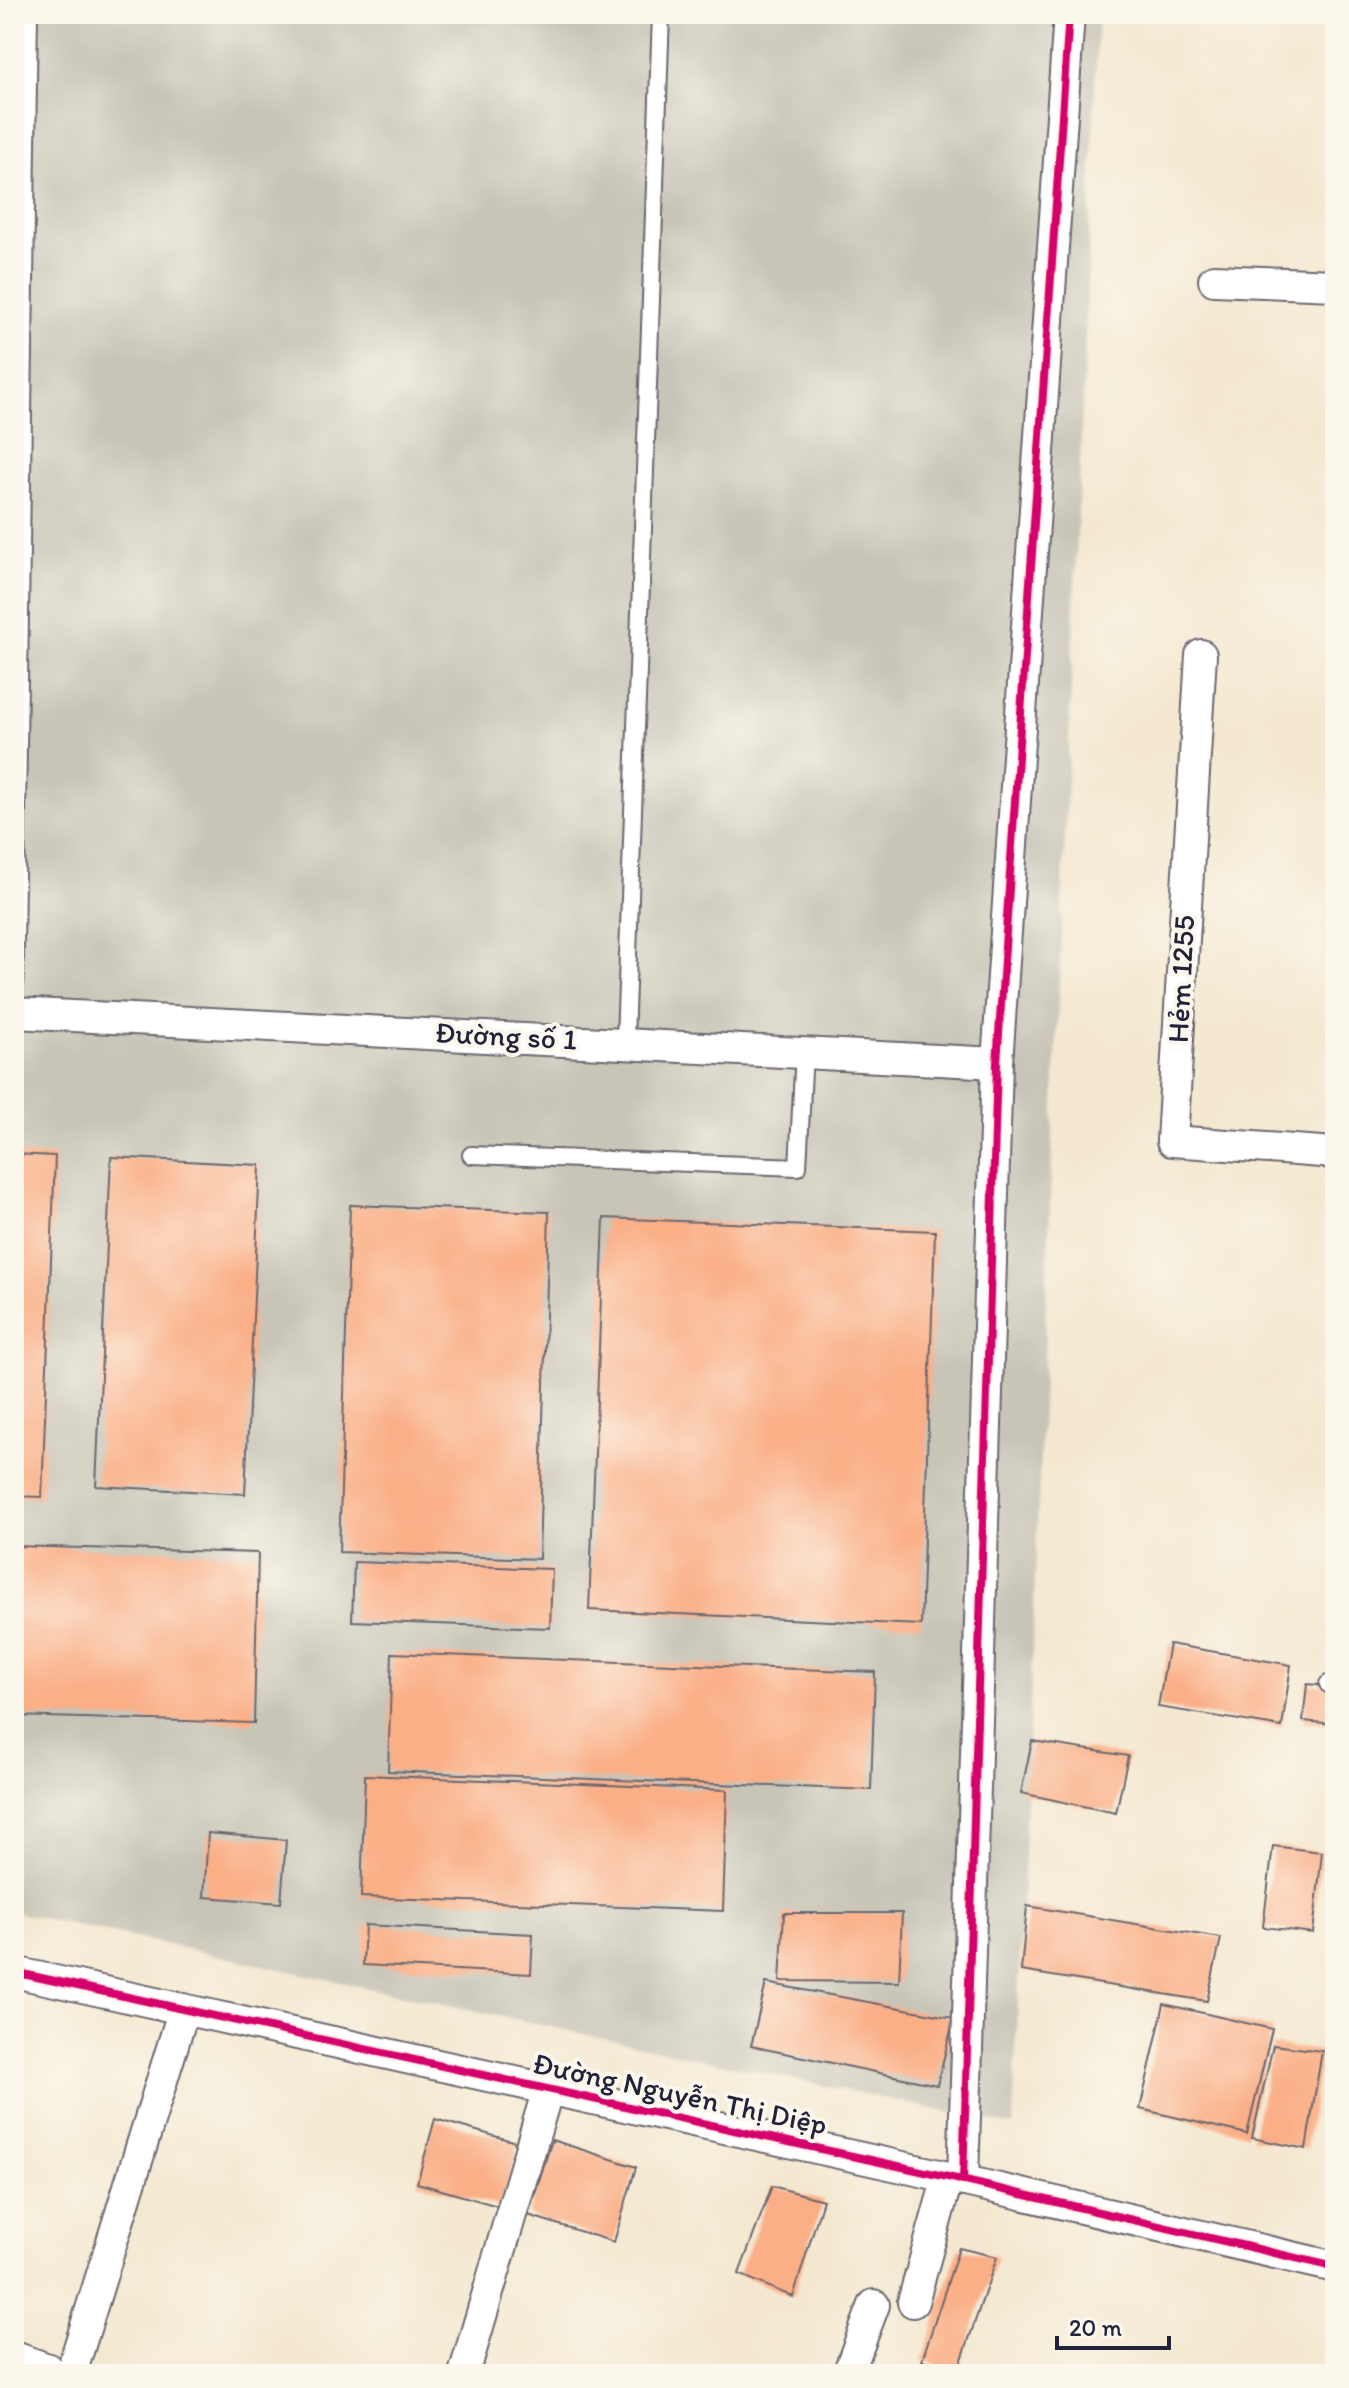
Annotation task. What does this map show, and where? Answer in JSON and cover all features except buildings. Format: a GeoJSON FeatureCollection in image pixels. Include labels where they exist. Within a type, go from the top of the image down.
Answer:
{"type":"FeatureCollection","features":[{"type":"Feature","properties":{"kind":"street"},"geometry":{"type":"LineString","coordinates":[[913,2302],[956,2179],[997,1063],[1069,14]]}},
{"type":"Feature","properties":{"kind":"street"},"geometry":{"type":"LineString","coordinates":[[1214,280],[1335,285]]}},
{"type":"Feature","properties":{"kind":"street","name":"Hẻm 1255"},"geometry":{"type":"LineString","coordinates":[[1201,655],[1172,1141],[1335,1153]]}},
{"type":"Feature","properties":{"kind":"street","name":"Đường số 1"},"geometry":{"type":"LineString","coordinates":[[14,1013],[625,1041],[997,1063]]}},
{"type":"Feature","properties":{"kind":"street","name":"Đường Nguyễn Thị Diệp"},"geometry":{"type":"LineString","coordinates":[[14,1972],[956,2179],[1335,2267]]}},
{"type":"Feature","properties":{"kind":"street"},"geometry":{"type":"LineString","coordinates":[[14,2357],[57,2373],[184,2009]]}},
{"type":"Feature","properties":{"kind":"street"},"geometry":{"type":"LineString","coordinates":[[464,2374],[548,2089]]}},
{"type":"Feature","properties":{"kind":"street"},"geometry":{"type":"LineString","coordinates":[[848,2374],[874,2305]]}},
{"type":"Feature","properties":{"kind":"lane"},"geometry":{"type":"LineString","coordinates":[[14,1013],[29,14]]}},
{"type":"Feature","properties":{"kind":"lane"},"geometry":{"type":"LineString","coordinates":[[625,1041],[661,14]]}},
{"type":"Feature","properties":{"kind":"lane"},"geometry":{"type":"LineString","coordinates":[[471,1155],[798,1167],[804,1051]]}},
{"type":"Feature","properties":{"kind":"shaded area"},"geometry":{"type":"Polygon","coordinates":[[[14,14],[1098,14],[1013,2126],[14,1912],[14,14]]]}},
{"type":"Feature","properties":{"kind":"cycle path"},"geometry":{"type":"LineString","coordinates":[[963,2181],[997,1063],[1069,14]]}},
{"type":"Feature","properties":{"kind":"cycle path"},"geometry":{"type":"LineString","coordinates":[[14,1972],[948,2177],[1335,2267]]}}]}
